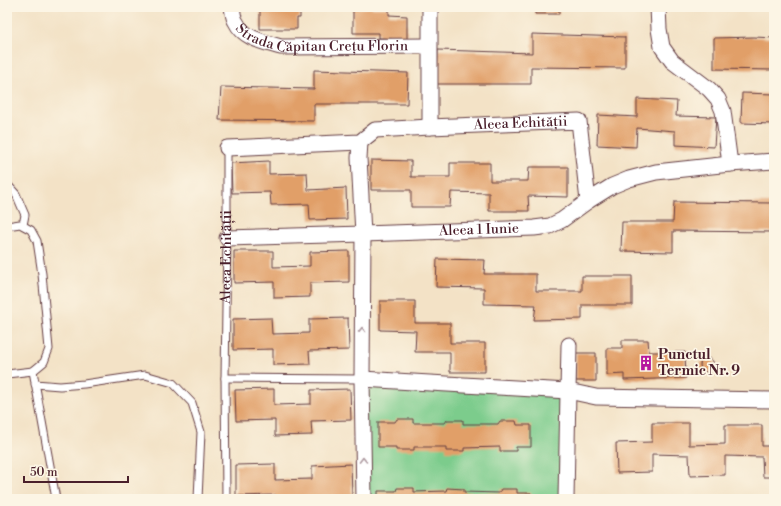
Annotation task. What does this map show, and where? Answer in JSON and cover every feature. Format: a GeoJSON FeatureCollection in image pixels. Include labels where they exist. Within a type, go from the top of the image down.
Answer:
{"type":"FeatureCollection","features":[{"type":"Feature","properties":{"kind":"street","name":"Strada Căpitan Crețu Florin"},"geometry":{"type":"LineString","coordinates":[[232,7],[235,22],[244,34],[260,42],[281,47],[429,46]]}},
{"type":"Feature","properties":{"kind":"street","name":"Strada Căpitan Crețu Florin"},"geometry":{"type":"LineString","coordinates":[[430,7],[430,127]]}},
{"type":"Feature","properties":{"kind":"street"},"geometry":{"type":"LineString","coordinates":[[658,7],[658,29],[662,47],[672,61],[710,89],[718,99],[723,111],[730,164]]}},
{"type":"Feature","properties":{"kind":"street","name":"Aleea Echității"},"geometry":{"type":"LineString","coordinates":[[227,148],[360,142],[375,130],[579,121],[588,201]]}},
{"type":"Feature","properties":{"kind":"street"},"geometry":{"type":"LineString","coordinates":[[360,142],[359,158],[363,234],[362,379],[364,499]]}},
{"type":"Feature","properties":{"kind":"street"},"geometry":{"type":"LineString","coordinates":[[588,201],[612,186],[628,179],[656,172],[774,161]]}},
{"type":"Feature","properties":{"kind":"street","name":"Aleea 1 Iunie"},"geometry":{"type":"LineString","coordinates":[[228,238],[534,228],[550,226],[562,220],[588,201]]}},
{"type":"Feature","properties":{"kind":"street"},"geometry":{"type":"LineString","coordinates":[[566,499],[569,345]]}},
{"type":"Feature","properties":{"kind":"street"},"geometry":{"type":"LineString","coordinates":[[362,379],[568,391],[596,397],[774,400]]}},
{"type":"Feature","properties":{"kind":"lane","name":"Aleea Echității"},"geometry":{"type":"LineString","coordinates":[[226,499],[225,378],[228,238],[227,148]]}},
{"type":"Feature","properties":{"kind":"lane"},"geometry":{"type":"LineString","coordinates":[[7,184],[16,194],[25,215],[23,226]]}},
{"type":"Feature","properties":{"kind":"lane"},"geometry":{"type":"LineString","coordinates":[[7,226],[20,224],[31,230],[37,241],[42,274],[49,349],[44,362],[33,371],[7,374]]}},
{"type":"Feature","properties":{"kind":"lane"},"geometry":{"type":"LineString","coordinates":[[33,371],[56,499]]}},
{"type":"Feature","properties":{"kind":"lane"},"geometry":{"type":"LineString","coordinates":[[35,384],[60,386],[145,375],[173,383],[192,403],[201,432],[198,499]]}},
{"type":"Feature","properties":{"kind":"lane"},"geometry":{"type":"LineString","coordinates":[[225,378],[362,379]]}},
{"type":"Feature","properties":{"kind":"green space"},"geometry":{"type":"Polygon","coordinates":[[[362,379],[568,391],[565,499],[364,499],[362,379]]]}},
{"type":"Feature","properties":{"kind":"building"},"geometry":{"type":"Polygon","coordinates":[[[260,7],[300,7],[300,18],[297,18],[297,29],[260,29],[260,7]]]}},
{"type":"Feature","properties":{"kind":"building"},"geometry":{"type":"Polygon","coordinates":[[[535,7],[559,7],[559,14],[535,14],[535,7]]]}},
{"type":"Feature","properties":{"kind":"building"},"geometry":{"type":"Polygon","coordinates":[[[353,8],[389,8],[389,15],[407,16],[407,39],[379,38],[379,33],[353,33],[353,8]]]}},
{"type":"Feature","properties":{"kind":"building"},"geometry":{"type":"Polygon","coordinates":[[[532,34],[625,37],[625,68],[531,67],[531,84],[437,84],[438,50],[532,53],[532,34]]]}},
{"type":"Feature","properties":{"kind":"building"},"geometry":{"type":"Polygon","coordinates":[[[714,38],[774,38],[774,70],[714,69],[714,38]]]}},
{"type":"Feature","properties":{"kind":"building"},"geometry":{"type":"Polygon","coordinates":[[[314,70],[408,73],[407,104],[314,104],[314,121],[219,120],[221,87],[314,89],[314,70]]]}},
{"type":"Feature","properties":{"kind":"building"},"geometry":{"type":"Polygon","coordinates":[[[742,93],[774,94],[774,124],[741,123],[742,93]]]}},
{"type":"Feature","properties":{"kind":"building"},"geometry":{"type":"Polygon","coordinates":[[[637,99],[677,101],[676,116],[716,117],[714,147],[675,145],[675,131],[637,128],[636,147],[597,145],[598,115],[637,117],[637,99]]]}},
{"type":"Feature","properties":{"kind":"building"},"geometry":{"type":"Polygon","coordinates":[[[371,160],[411,161],[411,177],[450,177],[450,163],[490,163],[490,181],[528,181],[529,167],[568,167],[568,197],[528,196],[529,211],[489,211],[489,193],[451,192],[450,207],[411,207],[411,190],[371,190],[371,160]]]}},
{"type":"Feature","properties":{"kind":"building"},"geometry":{"type":"Polygon","coordinates":[[[269,161],[269,174],[307,173],[308,190],[346,188],[347,219],[310,220],[309,204],[271,205],[270,192],[232,193],[231,163],[269,161]]]}},
{"type":"Feature","properties":{"kind":"building"},"geometry":{"type":"Polygon","coordinates":[[[674,202],[774,203],[774,232],[673,231],[673,252],[621,251],[622,222],[673,222],[674,202]]]}},
{"type":"Feature","properties":{"kind":"building"},"geometry":{"type":"Polygon","coordinates":[[[234,251],[273,251],[273,267],[310,266],[310,252],[349,251],[349,282],[310,283],[310,297],[274,298],[274,282],[234,283],[234,251]]]}},
{"type":"Feature","properties":{"kind":"building"},"geometry":{"type":"Polygon","coordinates":[[[437,259],[485,260],[484,274],[536,274],[536,291],[582,291],[582,276],[632,276],[632,305],[582,305],[582,319],[534,320],[536,305],[484,304],[484,288],[436,287],[437,259]]]}},
{"type":"Feature","properties":{"kind":"building"},"geometry":{"type":"Polygon","coordinates":[[[380,301],[415,301],[415,323],[450,323],[450,343],[485,343],[485,372],[450,372],[450,352],[415,352],[416,331],[380,330],[380,301]]]}},
{"type":"Feature","properties":{"kind":"building"},"geometry":{"type":"Polygon","coordinates":[[[271,318],[272,334],[309,333],[309,319],[348,318],[349,350],[309,351],[310,364],[273,365],[273,349],[233,350],[233,319],[271,318]]]}},
{"type":"Feature","properties":{"kind":"building","name":"Punctul Termic Nr. 9"},"geometry":{"type":"Polygon","coordinates":[[[622,340],[648,340],[649,352],[685,352],[686,378],[624,380],[624,374],[607,375],[607,348],[622,348],[622,340]]]}},
{"type":"Feature","properties":{"kind":"building"},"geometry":{"type":"Polygon","coordinates":[[[576,353],[596,353],[596,381],[576,381],[576,353]]]}},
{"type":"Feature","properties":{"kind":"building"},"geometry":{"type":"Polygon","coordinates":[[[704,358],[710,358],[714,362],[714,368],[710,372],[704,372],[700,368],[700,362],[704,358]]]}},
{"type":"Feature","properties":{"kind":"building"},"geometry":{"type":"Polygon","coordinates":[[[274,389],[274,405],[311,404],[311,390],[350,389],[351,420],[311,421],[312,435],[275,436],[275,420],[236,421],[235,390],[274,389]]]}},
{"type":"Feature","properties":{"kind":"building"},"geometry":{"type":"Polygon","coordinates":[[[397,419],[413,419],[413,423],[445,423],[447,420],[463,420],[463,424],[498,424],[500,421],[516,421],[517,425],[531,425],[531,447],[516,447],[516,451],[500,451],[500,447],[464,448],[464,451],[446,451],[446,447],[414,447],[414,450],[396,450],[396,447],[378,447],[378,422],[395,422],[397,419]]]}},
{"type":"Feature","properties":{"kind":"building"},"geometry":{"type":"Polygon","coordinates":[[[652,423],[689,423],[689,445],[725,444],[725,425],[762,425],[762,446],[774,446],[774,477],[763,477],[762,457],[725,456],[725,475],[690,476],[689,455],[652,454],[652,472],[617,473],[616,443],[652,442],[652,423]]]}},
{"type":"Feature","properties":{"kind":"building"},"geometry":{"type":"Polygon","coordinates":[[[275,464],[275,480],[312,479],[312,466],[351,464],[352,496],[312,497],[312,499],[276,499],[276,495],[236,496],[236,465],[275,464]]]}},
{"type":"Feature","properties":{"kind":"building"},"geometry":{"type":"Polygon","coordinates":[[[397,488],[414,488],[414,492],[446,491],[447,488],[464,489],[464,492],[499,493],[501,489],[517,489],[517,493],[531,493],[531,499],[378,499],[378,491],[396,491],[397,488]]]}},
{"type":"Feature","properties":{"kind":"place","name":"Punctul Termic Nr. 9"},"geometry":{"type":"Point","coordinates":[646,363]}}]}
